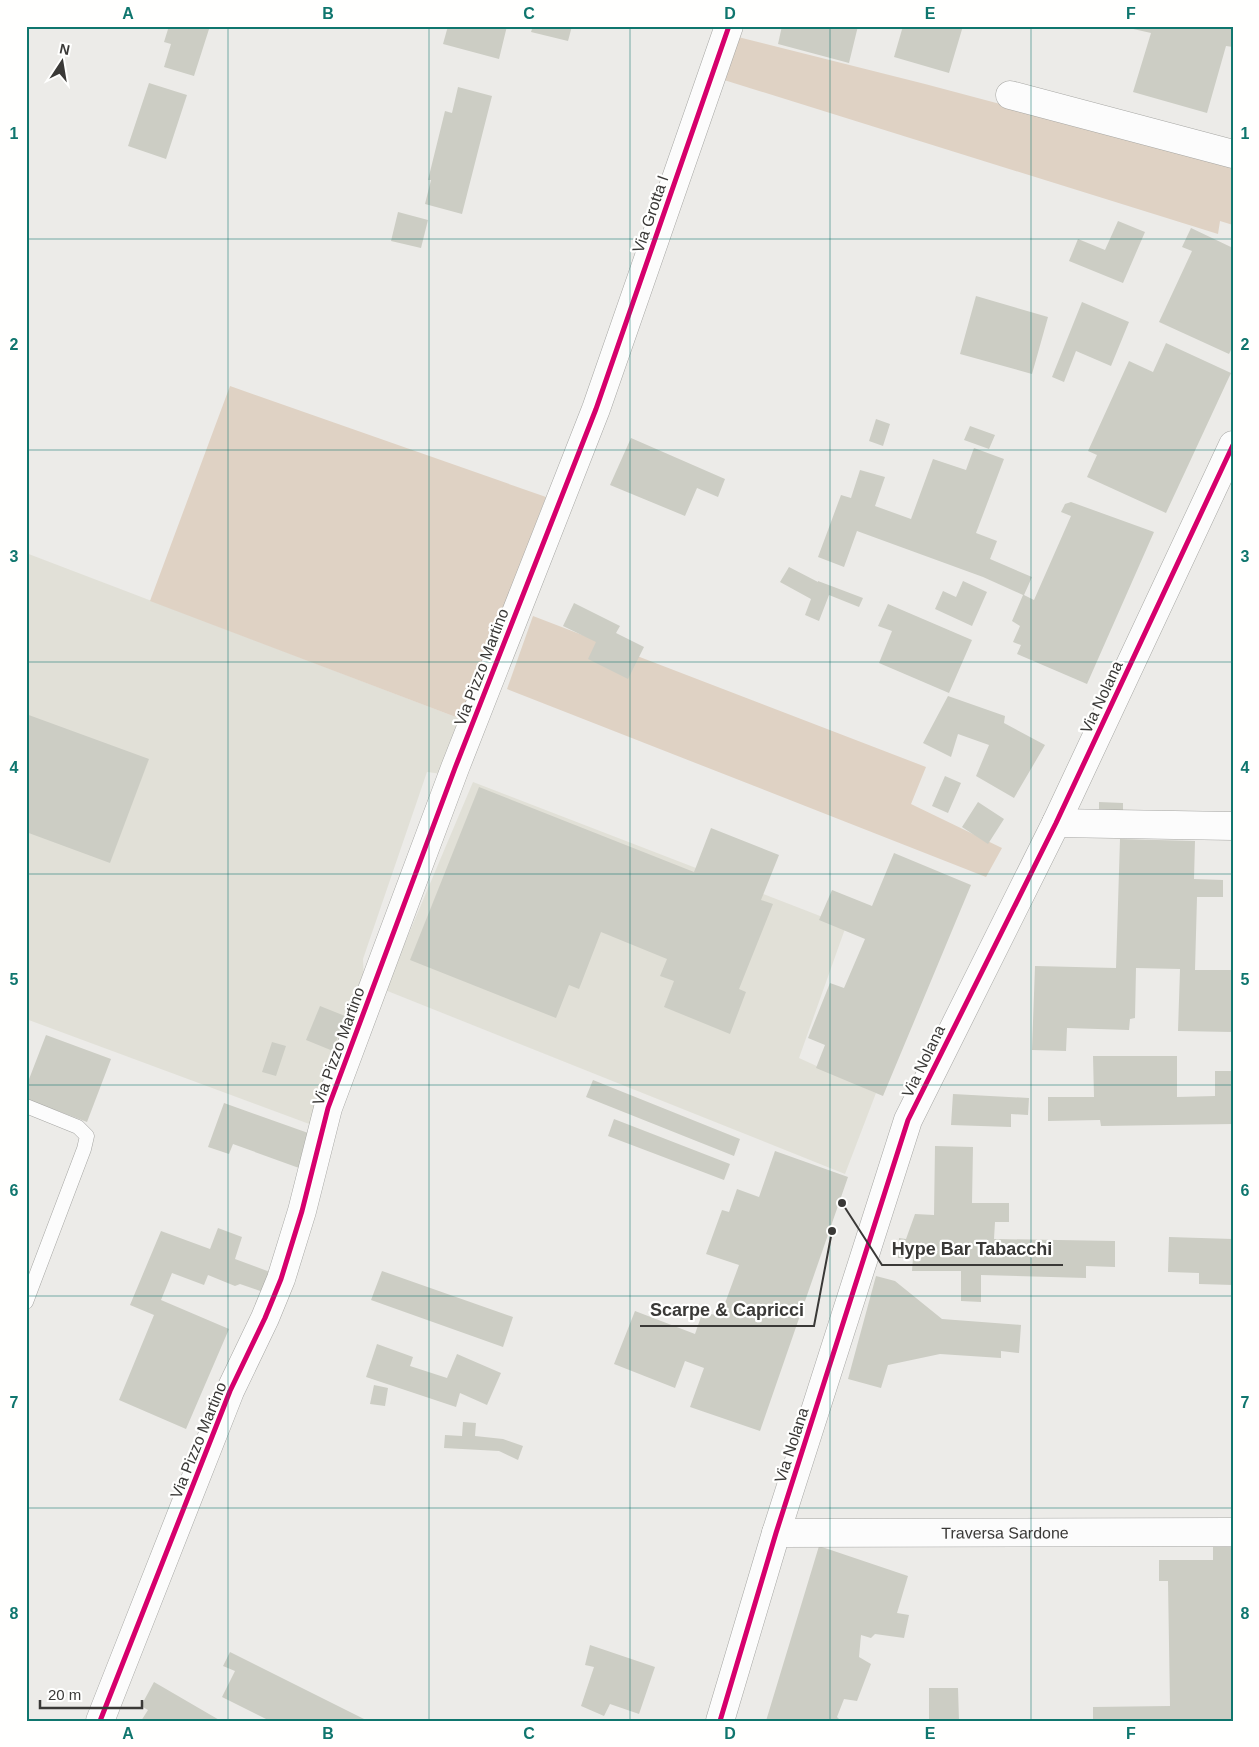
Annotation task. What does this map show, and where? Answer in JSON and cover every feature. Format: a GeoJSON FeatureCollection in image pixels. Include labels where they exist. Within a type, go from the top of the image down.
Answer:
{"type":"FeatureCollection","features":[{"type":"Feature","properties":{"kind":"street","name":"Via Grotta I"},"geometry":{"type":"LineString","coordinates":[[596,409],[729,26]]}},
{"type":"Feature","properties":{"kind":"street"},"geometry":{"type":"LineString","coordinates":[[1010,95],[1233,154]]}},
{"type":"Feature","properties":{"kind":"street","name":"Via Pizzo Martino"},"geometry":{"type":"LineString","coordinates":[[100,1721],[230,1391],[266,1318],[281,1279],[302,1211],[328,1108],[455,768],[596,409]]}},
{"type":"Feature","properties":{"kind":"street","name":"Via Nolana"},"geometry":{"type":"LineString","coordinates":[[720,1721],[776,1533],[908,1120],[1056,823],[1233,445]]}},
{"type":"Feature","properties":{"kind":"street"},"geometry":{"type":"LineString","coordinates":[[1056,823],[1233,826]]}},
{"type":"Feature","properties":{"kind":"street","name":"Traversa Sardone"},"geometry":{"type":"LineString","coordinates":[[776,1533],[1233,1532]]}},
{"type":"Feature","properties":{"kind":"lane"},"geometry":{"type":"LineString","coordinates":[[26,1106],[78,1127],[87,1136],[84,1149],[26,1302]]}},
{"type":"Feature","properties":{"kind":"shaded area"},"geometry":{"type":"Polygon","coordinates":[[[738,37],[925,84],[1233,166],[1233,225],[1220,221],[1218,234],[724,80],[738,37]]]}},
{"type":"Feature","properties":{"kind":"shaded area"},"geometry":{"type":"Polygon","coordinates":[[[230,386],[546,497],[461,719],[150,601],[230,386]]]}},
{"type":"Feature","properties":{"kind":"shaded area"},"geometry":{"type":"Polygon","coordinates":[[[26,553],[461,719],[443,774],[427,772],[363,959],[364,981],[312,1125],[26,1019],[26,553]]]}},
{"type":"Feature","properties":{"kind":"shaded area"},"geometry":{"type":"Polygon","coordinates":[[[533,616],[926,767],[911,804],[1002,848],[986,877],[507,689],[533,616]]]}},
{"type":"Feature","properties":{"kind":"shaded area"},"geometry":{"type":"Polygon","coordinates":[[[473,782],[846,926],[799,1058],[876,1093],[845,1174],[385,990],[473,782]]]}},
{"type":"Feature","properties":{"kind":"building"},"geometry":{"type":"Polygon","coordinates":[[[169,26],[210,26],[194,76],[164,67],[171,44],[164,42],[169,26]]]}},
{"type":"Feature","properties":{"kind":"building"},"geometry":{"type":"Polygon","coordinates":[[[448,26],[507,26],[499,59],[443,44],[448,26]]]}},
{"type":"Feature","properties":{"kind":"building"},"geometry":{"type":"Polygon","coordinates":[[[533,26],[572,26],[568,41],[531,32],[533,26]]]}},
{"type":"Feature","properties":{"kind":"building"},"geometry":{"type":"Polygon","coordinates":[[[782,26],[858,26],[849,63],[778,44],[782,26]]]}},
{"type":"Feature","properties":{"kind":"building"},"geometry":{"type":"Polygon","coordinates":[[[903,26],[963,26],[949,73],[894,57],[903,26]]]}},
{"type":"Feature","properties":{"kind":"building"},"geometry":{"type":"Polygon","coordinates":[[[1120,26],[1233,26],[1233,47],[1226,46],[1207,113],[1133,92],[1151,33],[1120,26]]]}},
{"type":"Feature","properties":{"kind":"building"},"geometry":{"type":"Polygon","coordinates":[[[149,83],[187,95],[166,159],[128,146],[149,83]]]}},
{"type":"Feature","properties":{"kind":"building"},"geometry":{"type":"Polygon","coordinates":[[[458,87],[492,96],[462,214],[425,204],[431,180],[428,180],[445,111],[452,113],[458,87]]]}},
{"type":"Feature","properties":{"kind":"building"},"geometry":{"type":"Polygon","coordinates":[[[398,212],[428,220],[421,248],[391,241],[398,212]]]}},
{"type":"Feature","properties":{"kind":"building"},"geometry":{"type":"Polygon","coordinates":[[[1118,221],[1145,232],[1123,283],[1069,261],[1078,239],[1105,250],[1118,221]]]}},
{"type":"Feature","properties":{"kind":"building"},"geometry":{"type":"Polygon","coordinates":[[[1191,228],[1233,248],[1233,346],[1229,354],[1159,322],[1192,251],[1182,247],[1191,228]]]}},
{"type":"Feature","properties":{"kind":"building"},"geometry":{"type":"Polygon","coordinates":[[[976,296],[1048,317],[1032,374],[960,354],[976,296]]]}},
{"type":"Feature","properties":{"kind":"building"},"geometry":{"type":"Polygon","coordinates":[[[1082,302],[1129,322],[1111,366],[1076,351],[1064,382],[1052,377],[1082,302]]]}},
{"type":"Feature","properties":{"kind":"building"},"geometry":{"type":"Polygon","coordinates":[[[1166,343],[1231,373],[1166,513],[1087,477],[1097,455],[1088,451],[1129,361],[1153,372],[1166,343]]]}},
{"type":"Feature","properties":{"kind":"building"},"geometry":{"type":"Polygon","coordinates":[[[876,419],[890,424],[883,446],[869,441],[876,419]]]}},
{"type":"Feature","properties":{"kind":"building"},"geometry":{"type":"Polygon","coordinates":[[[970,426],[995,435],[989,449],[964,440],[970,426]]]}},
{"type":"Feature","properties":{"kind":"building"},"geometry":{"type":"Polygon","coordinates":[[[631,438],[725,479],[718,497],[697,488],[685,516],[610,485],[631,438]]]}},
{"type":"Feature","properties":{"kind":"building"},"geometry":{"type":"Polygon","coordinates":[[[974,448],[1004,459],[976,533],[997,541],[990,559],[1032,577],[1024,595],[1034,600],[1071,516],[1061,512],[1065,504],[1071,502],[1154,532],[1087,684],[1017,654],[1021,645],[1013,642],[1020,626],[1012,621],[1023,595],[983,577],[857,531],[844,567],[818,557],[841,495],[851,498],[860,470],[885,477],[875,506],[911,519],[933,459],[966,470],[974,448]]]}},
{"type":"Feature","properties":{"kind":"building"},"geometry":{"type":"Polygon","coordinates":[[[789,567],[818,582],[863,598],[859,607],[829,595],[819,621],[805,615],[811,599],[780,582],[789,567]]]}},
{"type":"Feature","properties":{"kind":"building"},"geometry":{"type":"Polygon","coordinates":[[[963,581],[987,592],[972,626],[935,609],[943,591],[956,597],[963,581]]]}},
{"type":"Feature","properties":{"kind":"building"},"geometry":{"type":"Polygon","coordinates":[[[574,603],[620,626],[616,633],[644,647],[628,679],[588,659],[596,642],[563,626],[574,603]]]}},
{"type":"Feature","properties":{"kind":"building"},"geometry":{"type":"Polygon","coordinates":[[[888,604],[972,640],[949,693],[879,663],[892,631],[878,626],[888,604]]]}},
{"type":"Feature","properties":{"kind":"building"},"geometry":{"type":"Polygon","coordinates":[[[948,696],[1005,716],[1004,723],[1045,745],[1014,798],[976,776],[989,745],[958,734],[951,757],[923,743],[948,696]]]}},
{"type":"Feature","properties":{"kind":"building"},"geometry":{"type":"Polygon","coordinates":[[[26,714],[149,759],[110,863],[26,832],[26,714]]]}},
{"type":"Feature","properties":{"kind":"building"},"geometry":{"type":"Polygon","coordinates":[[[945,776],[961,783],[948,813],[932,806],[945,776]]]}},
{"type":"Feature","properties":{"kind":"building"},"geometry":{"type":"Polygon","coordinates":[[[479,787],[694,872],[711,828],[779,855],[761,900],[773,904],[739,989],[746,992],[730,1034],[664,1007],[674,981],[660,976],[667,959],[601,932],[579,989],[569,985],[556,1018],[410,960],[479,787]]]}},
{"type":"Feature","properties":{"kind":"building"},"geometry":{"type":"Polygon","coordinates":[[[978,802],[1004,819],[988,844],[962,827],[978,802]]]}},
{"type":"Feature","properties":{"kind":"building"},"geometry":{"type":"Polygon","coordinates":[[[1099,802],[1123,803],[1123,813],[1099,812],[1099,802]]]}},
{"type":"Feature","properties":{"kind":"building"},"geometry":{"type":"Polygon","coordinates":[[[1120,839],[1195,841],[1194,879],[1223,880],[1223,897],[1197,897],[1195,970],[1233,970],[1233,1032],[1178,1031],[1180,969],[1136,968],[1135,1018],[1130,1019],[1129,1030],[1067,1028],[1066,1051],[1032,1050],[1035,966],[1116,968],[1120,839]]]}},
{"type":"Feature","properties":{"kind":"building"},"geometry":{"type":"Polygon","coordinates":[[[894,853],[971,885],[883,1096],[816,1068],[825,1045],[808,1038],[830,983],[844,988],[865,939],[819,920],[832,890],[872,906],[894,853]]]}},
{"type":"Feature","properties":{"kind":"building"},"geometry":{"type":"Polygon","coordinates":[[[320,1006],[345,1016],[333,1051],[306,1040],[320,1006]]]}},
{"type":"Feature","properties":{"kind":"building"},"geometry":{"type":"Polygon","coordinates":[[[46,1035],[111,1059],[87,1122],[26,1099],[26,1087],[46,1035]]]}},
{"type":"Feature","properties":{"kind":"building"},"geometry":{"type":"Polygon","coordinates":[[[272,1042],[286,1046],[276,1076],[262,1072],[272,1042]]]}},
{"type":"Feature","properties":{"kind":"building"},"geometry":{"type":"Polygon","coordinates":[[[1093,1056],[1177,1056],[1177,1097],[1215,1096],[1215,1071],[1233,1071],[1233,1124],[1101,1126],[1100,1120],[1048,1121],[1048,1097],[1094,1097],[1093,1056]]]}},
{"type":"Feature","properties":{"kind":"building"},"geometry":{"type":"Polygon","coordinates":[[[593,1080],[740,1139],[734,1156],[586,1097],[593,1080]]]}},
{"type":"Feature","properties":{"kind":"building"},"geometry":{"type":"Polygon","coordinates":[[[953,1094],[1029,1098],[1028,1115],[1011,1114],[1011,1127],[951,1125],[953,1094]]]}},
{"type":"Feature","properties":{"kind":"building"},"geometry":{"type":"Polygon","coordinates":[[[224,1103],[311,1134],[299,1168],[233,1144],[229,1154],[208,1147],[224,1103]]]}},
{"type":"Feature","properties":{"kind":"building"},"geometry":{"type":"Polygon","coordinates":[[[614,1119],[730,1164],[724,1180],[608,1136],[614,1119]]]}},
{"type":"Feature","properties":{"kind":"building"},"geometry":{"type":"Polygon","coordinates":[[[935,1146],[973,1147],[972,1203],[1009,1203],[1009,1222],[995,1222],[994,1239],[1115,1241],[1115,1267],[1086,1266],[1086,1278],[981,1275],[981,1302],[961,1301],[961,1271],[912,1271],[913,1258],[898,1258],[899,1238],[906,1239],[915,1214],[934,1215],[935,1146]]]}},
{"type":"Feature","properties":{"kind":"building"},"geometry":{"type":"Polygon","coordinates":[[[775,1151],[848,1177],[760,1431],[690,1407],[704,1368],[685,1361],[675,1388],[614,1364],[635,1311],[695,1334],[703,1311],[720,1317],[739,1265],[706,1254],[722,1210],[729,1212],[737,1189],[759,1197],[775,1151]]]}},
{"type":"Feature","properties":{"kind":"building"},"geometry":{"type":"Polygon","coordinates":[[[218,1228],[242,1237],[235,1259],[270,1272],[263,1292],[240,1284],[235,1286],[208,1275],[204,1285],[172,1273],[161,1300],[229,1329],[186,1429],[119,1400],[154,1315],[130,1305],[161,1231],[210,1249],[218,1228]]]}},
{"type":"Feature","properties":{"kind":"building"},"geometry":{"type":"Polygon","coordinates":[[[1169,1237],[1233,1239],[1233,1285],[1199,1284],[1199,1273],[1168,1272],[1169,1237]]]}},
{"type":"Feature","properties":{"kind":"building"},"geometry":{"type":"Polygon","coordinates":[[[382,1271],[513,1317],[503,1347],[371,1300],[382,1271]]]}},
{"type":"Feature","properties":{"kind":"building"},"geometry":{"type":"Polygon","coordinates":[[[876,1276],[895,1281],[942,1319],[1021,1325],[1019,1353],[1001,1351],[1001,1358],[940,1354],[888,1365],[881,1388],[848,1379],[876,1276]]]}},
{"type":"Feature","properties":{"kind":"building"},"geometry":{"type":"Polygon","coordinates":[[[377,1344],[413,1357],[410,1366],[447,1378],[457,1354],[501,1373],[487,1405],[460,1393],[456,1407],[366,1377],[377,1344]]]}},
{"type":"Feature","properties":{"kind":"building"},"geometry":{"type":"Polygon","coordinates":[[[374,1385],[388,1388],[385,1406],[370,1404],[374,1385]]]}},
{"type":"Feature","properties":{"kind":"building"},"geometry":{"type":"Polygon","coordinates":[[[463,1422],[476,1423],[475,1436],[503,1439],[523,1446],[518,1460],[499,1451],[444,1448],[445,1435],[462,1436],[463,1422]]]}},
{"type":"Feature","properties":{"kind":"building"},"geometry":{"type":"Polygon","coordinates":[[[819,1546],[908,1576],[897,1613],[909,1615],[904,1638],[875,1634],[871,1638],[861,1635],[859,1657],[871,1664],[857,1701],[844,1699],[837,1717],[841,1721],[766,1721],[819,1546]]]}},
{"type":"Feature","properties":{"kind":"building"},"geometry":{"type":"Polygon","coordinates":[[[1213,1547],[1233,1547],[1233,1721],[1093,1721],[1093,1707],[1170,1706],[1168,1581],[1159,1581],[1159,1560],[1213,1560],[1213,1547]]]}},
{"type":"Feature","properties":{"kind":"building"},"geometry":{"type":"Polygon","coordinates":[[[590,1645],[655,1667],[639,1714],[610,1704],[604,1716],[581,1706],[594,1667],[585,1665],[590,1645]]]}},
{"type":"Feature","properties":{"kind":"building"},"geometry":{"type":"Polygon","coordinates":[[[230,1652],[368,1721],[270,1721],[222,1697],[235,1671],[223,1666],[230,1652]]]}},
{"type":"Feature","properties":{"kind":"building"},"geometry":{"type":"Polygon","coordinates":[[[154,1682],[221,1721],[141,1721],[148,1710],[141,1706],[154,1682]]]}},
{"type":"Feature","properties":{"kind":"building"},"geometry":{"type":"Polygon","coordinates":[[[929,1688],[958,1688],[959,1721],[929,1721],[929,1688]]]}},
{"type":"Feature","properties":{"kind":"cycle path"},"geometry":{"type":"LineString","coordinates":[[100,1721],[230,1391],[265,1318],[281,1279],[302,1211],[328,1108],[455,768],[596,409],[729,26]]}},
{"type":"Feature","properties":{"kind":"cycle path"},"geometry":{"type":"LineString","coordinates":[[720,1721],[776,1533],[908,1120],[1056,823],[1233,445]]}},
{"type":"Feature","properties":{"kind":"place","name":"Hype Bar Tabacchi"},"geometry":{"type":"Point","coordinates":[842,1203]}},
{"type":"Feature","properties":{"kind":"place","name":"Scarpe & Capricci"},"geometry":{"type":"Point","coordinates":[832,1231]}}]}
